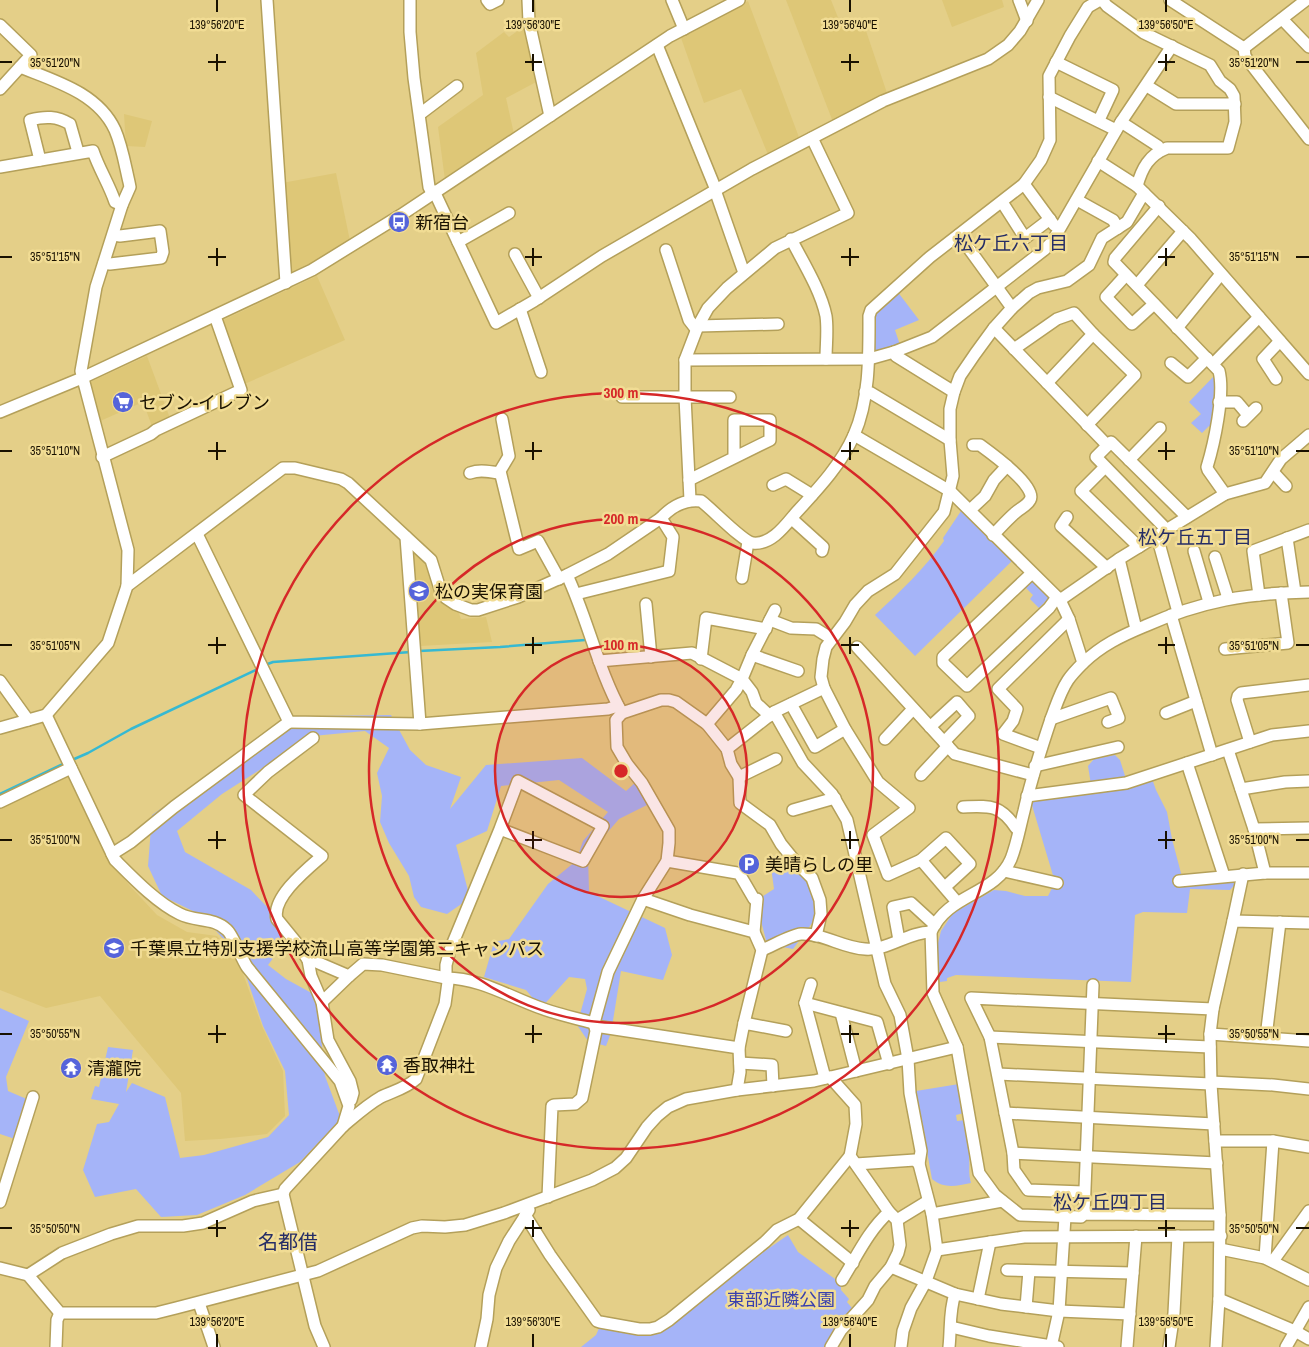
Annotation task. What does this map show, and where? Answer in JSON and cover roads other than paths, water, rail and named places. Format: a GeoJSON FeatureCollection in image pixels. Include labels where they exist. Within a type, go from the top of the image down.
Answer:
{"type":"FeatureCollection","features":[{"type":"Feature","properties":{"kind":"street"},"geometry":{"type":"LineString","coordinates":[[267,0],[286,283]]}},
{"type":"Feature","properties":{"kind":"street"},"geometry":{"type":"LineString","coordinates":[[410,0],[410,32],[414,78],[429,187],[458,242],[496,323],[539,298],[602,256],[715,190],[883,101],[988,59],[1008,45],[1026,21],[1038,0]]}},
{"type":"Feature","properties":{"kind":"street"},"geometry":{"type":"LineString","coordinates":[[487,0],[490,4],[498,0]]}},
{"type":"Feature","properties":{"kind":"street"},"geometry":{"type":"LineString","coordinates":[[528,0],[529,22],[550,116]]}},
{"type":"Feature","properties":{"kind":"street"},"geometry":{"type":"LineString","coordinates":[[672,0],[684,28]]}},
{"type":"Feature","properties":{"kind":"street"},"geometry":{"type":"LineString","coordinates":[[0,412],[82,378],[312,270],[346,250],[657,45],[684,28],[739,0]]}},
{"type":"Feature","properties":{"kind":"street"},"geometry":{"type":"LineString","coordinates":[[1019,0],[1026,21]]}},
{"type":"Feature","properties":{"kind":"street"},"geometry":{"type":"LineString","coordinates":[[127,586],[279,470],[295,468],[341,479],[348,483],[430,560],[441,592],[446,598],[455,604],[471,610],[478,610],[518,597],[563,577],[608,554],[682,502],[690,500],[701,501],[748,542],[761,543],[770,540],[792,519],[831,473],[854,435],[865,392],[868,359],[868,316],[871,310],[930,257],[1024,184],[1041,160],[1050,140],[1049,76],[1088,7],[1101,0],[1144,33],[1210,65],[1220,81],[1230,89],[1235,104],[1235,122],[1228,148],[1167,148],[1160,151],[1144,166],[1140,189],[1130,218],[1102,238],[1089,265],[1067,281],[1038,288],[1012,308],[994,328],[960,376],[954,392],[950,409],[953,476],[944,512],[901,568],[888,580],[868,591],[855,605],[845,622],[826,646],[823,659],[821,677],[824,688],[845,729],[878,782],[909,808],[873,835],[888,875],[921,860],[946,838],[970,864],[945,886]]}},
{"type":"Feature","properties":{"kind":"street"},"geometry":{"type":"LineString","coordinates":[[1170,0],[1244,48],[1247,59],[1309,139]]}},
{"type":"Feature","properties":{"kind":"street"},"geometry":{"type":"LineString","coordinates":[[1244,48],[1306,0]]}},
{"type":"Feature","properties":{"kind":"street"},"geometry":{"type":"LineString","coordinates":[[1282,19],[1309,48]]}},
{"type":"Feature","properties":{"kind":"street"},"geometry":{"type":"LineString","coordinates":[[0,25],[31,55],[0,89]]}},
{"type":"Feature","properties":{"kind":"street"},"geometry":{"type":"LineString","coordinates":[[657,45],[715,190],[744,273]]}},
{"type":"Feature","properties":{"kind":"street"},"geometry":{"type":"LineString","coordinates":[[686,360],[868,359],[932,338],[1044,250],[1059,230],[1119,126],[1172,46]]}},
{"type":"Feature","properties":{"kind":"street"},"geometry":{"type":"LineString","coordinates":[[1056,62],[1113,90],[1099,120]]}},
{"type":"Feature","properties":{"kind":"street"},"geometry":{"type":"LineString","coordinates":[[0,728],[46,715],[108,643],[127,586],[128,550],[102,457],[81,371],[96,286],[122,205],[130,187],[130,182],[119,140],[107,116],[93,102],[75,90],[20,68]]}},
{"type":"Feature","properties":{"kind":"street"},"geometry":{"type":"LineString","coordinates":[[420,114],[457,86]]}},
{"type":"Feature","properties":{"kind":"street"},"geometry":{"type":"LineString","coordinates":[[1147,86],[1176,104],[1235,104]]}},
{"type":"Feature","properties":{"kind":"street"},"geometry":{"type":"LineString","coordinates":[[1049,97],[1099,120],[1119,126],[1158,146],[1160,151]]}},
{"type":"Feature","properties":{"kind":"street"},"geometry":{"type":"LineString","coordinates":[[40,160],[30,120],[44,117],[61,118],[70,124],[78,152]]}},
{"type":"Feature","properties":{"kind":"street"},"geometry":{"type":"LineString","coordinates":[[690,500],[685,397],[686,360],[697,328],[708,308],[744,273],[775,248],[848,213],[812,138]]}},
{"type":"Feature","properties":{"kind":"street"},"geometry":{"type":"LineString","coordinates":[[0,167],[94,150],[99,167],[108,182],[116,202],[122,205]]}},
{"type":"Feature","properties":{"kind":"street"},"geometry":{"type":"LineString","coordinates":[[1098,161],[1140,189],[1159,206],[1309,374]]}},
{"type":"Feature","properties":{"kind":"street"},"geometry":{"type":"LineString","coordinates":[[1024,184],[1059,230]]}},
{"type":"Feature","properties":{"kind":"street"},"geometry":{"type":"LineString","coordinates":[[1077,200],[1113,220],[1118,228]]}},
{"type":"Feature","properties":{"kind":"street"},"geometry":{"type":"LineString","coordinates":[[1002,202],[1026,238],[1050,219]]}},
{"type":"Feature","properties":{"kind":"street"},"geometry":{"type":"LineString","coordinates":[[1159,206],[1115,258],[1114,262],[1219,371],[1219,402],[1216,429],[1207,468],[1225,494]]}},
{"type":"Feature","properties":{"kind":"street"},"geometry":{"type":"LineString","coordinates":[[458,242],[509,213]]}},
{"type":"Feature","properties":{"kind":"street"},"geometry":{"type":"LineString","coordinates":[[104,263],[110,264],[161,258],[163,252],[160,231],[120,236],[114,234]]}},
{"type":"Feature","properties":{"kind":"street"},"geometry":{"type":"LineString","coordinates":[[1137,285],[1183,231]]}},
{"type":"Feature","properties":{"kind":"street"},"geometry":{"type":"LineString","coordinates":[[959,235],[1012,308]]}},
{"type":"Feature","properties":{"kind":"street"},"geometry":{"type":"LineString","coordinates":[[791,239],[825,313],[827,322],[826,359]]}},
{"type":"Feature","properties":{"kind":"street"},"geometry":{"type":"LineString","coordinates":[[666,250],[689,320],[697,328],[778,324]]}},
{"type":"Feature","properties":{"kind":"street"},"geometry":{"type":"LineString","coordinates":[[515,254],[539,298]]}},
{"type":"Feature","properties":{"kind":"street"},"geometry":{"type":"LineString","coordinates":[[1177,328],[1221,274]]}},
{"type":"Feature","properties":{"kind":"street"},"geometry":{"type":"LineString","coordinates":[[1126,275],[1106,297],[1132,324],[1154,304]]}},
{"type":"Feature","properties":{"kind":"street"},"geometry":{"type":"LineString","coordinates":[[520,309],[541,372]]}},
{"type":"Feature","properties":{"kind":"street"},"geometry":{"type":"LineString","coordinates":[[1014,349],[1057,319],[1074,313],[1135,375],[1088,425]]}},
{"type":"Feature","properties":{"kind":"street"},"geometry":{"type":"LineString","coordinates":[[102,457],[241,390],[215,316]]}},
{"type":"Feature","properties":{"kind":"street"},"geometry":{"type":"LineString","coordinates":[[1171,363],[1188,377],[1210,361],[1259,317]]}},
{"type":"Feature","properties":{"kind":"street"},"geometry":{"type":"LineString","coordinates":[[994,328],[1107,446]]}},
{"type":"Feature","properties":{"kind":"street"},"geometry":{"type":"LineString","coordinates":[[1047,383],[1093,334]]}},
{"type":"Feature","properties":{"kind":"street"},"geometry":{"type":"LineString","coordinates":[[1276,379],[1264,359],[1280,341]]}},
{"type":"Feature","properties":{"kind":"street"},"geometry":{"type":"LineString","coordinates":[[894,352],[896,356],[954,392]]}},
{"type":"Feature","properties":{"kind":"street"},"geometry":{"type":"LineString","coordinates":[[865,392],[871,393],[950,440]]}},
{"type":"Feature","properties":{"kind":"street"},"geometry":{"type":"LineString","coordinates":[[622,397],[730,397]]}},
{"type":"Feature","properties":{"kind":"street"},"geometry":{"type":"LineString","coordinates":[[1219,402],[1237,402],[1249,415]]}},
{"type":"Feature","properties":{"kind":"street"},"geometry":{"type":"LineString","coordinates":[[502,419],[509,456],[500,473],[519,549],[538,541],[576,594],[620,710],[616,720],[617,747],[642,783],[669,830],[667,861],[643,899],[608,972],[594,1025],[596,1032],[582,1098],[575,1104],[552,1106],[548,1196]]}},
{"type":"Feature","properties":{"kind":"street"},"geometry":{"type":"LineString","coordinates":[[1129,460],[1160,428]]}},
{"type":"Feature","properties":{"kind":"street"},"geometry":{"type":"LineString","coordinates":[[854,435],[950,491],[1059,598],[1069,619],[1083,663]]}},
{"type":"Feature","properties":{"kind":"street"},"geometry":{"type":"LineString","coordinates":[[1032,572],[943,658],[943,663],[967,686],[1059,598],[1225,494],[1265,483],[1281,460],[1309,435]]}},
{"type":"Feature","properties":{"kind":"street"},"geometry":{"type":"LineString","coordinates":[[1187,517],[1111,442],[1096,457],[1162,533],[1174,613],[1212,755]]}},
{"type":"Feature","properties":{"kind":"street"},"geometry":{"type":"LineString","coordinates":[[973,446],[980,445],[1007,466],[1027,486],[1032,494],[1031,499],[993,535]]}},
{"type":"Feature","properties":{"kind":"street"},"geometry":{"type":"LineString","coordinates":[[689,480],[734,457]]}},
{"type":"Feature","properties":{"kind":"street"},"geometry":{"type":"LineString","coordinates":[[970,510],[985,496],[994,480],[1007,466]]}},
{"type":"Feature","properties":{"kind":"street"},"geometry":{"type":"LineString","coordinates":[[1105,467],[1081,491],[1139,547]]}},
{"type":"Feature","properties":{"kind":"street"},"geometry":{"type":"LineString","coordinates":[[470,473],[486,470],[500,473]]}},
{"type":"Feature","properties":{"kind":"street"},"geometry":{"type":"LineString","coordinates":[[1273,472],[1286,486]]}},
{"type":"Feature","properties":{"kind":"street"},"geometry":{"type":"LineString","coordinates":[[773,485],[786,478],[812,495]]}},
{"type":"Feature","properties":{"kind":"street"},"geometry":{"type":"LineString","coordinates":[[1067,517],[1061,526],[1107,568]]}},
{"type":"Feature","properties":{"kind":"street"},"geometry":{"type":"LineString","coordinates":[[576,594],[669,571],[673,537],[661,518]]}},
{"type":"Feature","properties":{"kind":"street"},"geometry":{"type":"LineString","coordinates":[[792,519],[822,548],[822,551]]}},
{"type":"Feature","properties":{"kind":"street"},"geometry":{"type":"LineString","coordinates":[[1258,595],[1253,551],[1309,530]]}},
{"type":"Feature","properties":{"kind":"street"},"geometry":{"type":"LineString","coordinates":[[197,534],[289,722]]}},
{"type":"Feature","properties":{"kind":"street"},"geometry":{"type":"LineString","coordinates":[[406,537],[420,724]]}},
{"type":"Feature","properties":{"kind":"street"},"geometry":{"type":"LineString","coordinates":[[1288,538],[1294,592]]}},
{"type":"Feature","properties":{"kind":"street"},"geometry":{"type":"LineString","coordinates":[[742,578],[748,542]]}},
{"type":"Feature","properties":{"kind":"street"},"geometry":{"type":"LineString","coordinates":[[1194,551],[1209,602]]}},
{"type":"Feature","properties":{"kind":"street"},"geometry":{"type":"LineString","coordinates":[[1215,557],[1228,598]]}},
{"type":"Feature","properties":{"kind":"street"},"geometry":{"type":"LineString","coordinates":[[1119,559],[1136,629]]}},
{"type":"Feature","properties":{"kind":"street"},"geometry":{"type":"LineString","coordinates":[[762,950],[800,934],[816,936],[864,950],[878,948],[933,929],[957,902],[995,882],[1004,871],[1011,859],[1034,771],[1062,690],[1068,679],[1097,650],[1136,629],[1174,613],[1209,602],[1258,595],[1309,592]]}},
{"type":"Feature","properties":{"kind":"street"},"geometry":{"type":"LineString","coordinates":[[1225,649],[1288,643],[1282,593]]}},
{"type":"Feature","properties":{"kind":"street"},"geometry":{"type":"LineString","coordinates":[[646,604],[651,657]]}},
{"type":"Feature","properties":{"kind":"street"},"geometry":{"type":"LineString","coordinates":[[701,659],[706,618],[770,620],[791,628],[816,628],[832,639]]}},
{"type":"Feature","properties":{"kind":"street"},"geometry":{"type":"LineString","coordinates":[[1041,748],[1003,734],[1012,721],[1017,708],[998,689],[1069,619]]}},
{"type":"Feature","properties":{"kind":"street"},"geometry":{"type":"LineString","coordinates":[[707,724],[736,690],[770,620]]}},
{"type":"Feature","properties":{"kind":"street"},"geometry":{"type":"LineString","coordinates":[[857,647],[955,754],[1034,771],[1118,747]]}},
{"type":"Feature","properties":{"kind":"street"},"geometry":{"type":"LineString","coordinates":[[600,661],[692,653],[742,679],[752,692],[756,704],[772,714],[803,763],[835,798],[847,820],[885,984],[900,1014],[908,1059],[910,1093],[921,1151],[919,1164],[932,1214],[937,1250],[926,1281],[911,1308],[903,1331],[901,1347]]}},
{"type":"Feature","properties":{"kind":"street"},"geometry":{"type":"LineString","coordinates":[[752,654],[798,671]]}},
{"type":"Feature","properties":{"kind":"street"},"geometry":{"type":"LineString","coordinates":[[0,681],[28,720]]}},
{"type":"Feature","properties":{"kind":"street"},"geometry":{"type":"LineString","coordinates":[[1250,742],[1237,700],[1238,696],[1242,693],[1309,685]]}},
{"type":"Feature","properties":{"kind":"street"},"geometry":{"type":"LineString","coordinates":[[727,749],[772,714],[824,688]]}},
{"type":"Feature","properties":{"kind":"street"},"geometry":{"type":"LineString","coordinates":[[1051,719],[1112,698],[1119,718],[1108,722]]}},
{"type":"Feature","properties":{"kind":"street"},"geometry":{"type":"LineString","coordinates":[[112,854],[131,842],[174,807],[289,722],[420,724],[608,709],[620,710],[661,700],[669,700],[676,702],[707,724],[727,749],[731,764],[739,777],[740,803],[770,825],[781,844],[812,878],[820,900],[821,914],[816,936]]}},
{"type":"Feature","properties":{"kind":"street"},"geometry":{"type":"LineString","coordinates":[[1166,713],[1196,701]]}},
{"type":"Feature","properties":{"kind":"street"},"geometry":{"type":"LineString","coordinates":[[921,775],[969,716],[957,702],[930,727]]}},
{"type":"Feature","properties":{"kind":"street"},"geometry":{"type":"LineString","coordinates":[[791,704],[815,747],[845,729]]}},
{"type":"Feature","properties":{"kind":"street"},"geometry":{"type":"LineString","coordinates":[[885,739],[913,708]]}},
{"type":"Feature","properties":{"kind":"street"},"geometry":{"type":"LineString","coordinates":[[46,715],[115,860],[145,889],[180,914],[190,918],[214,921],[229,931],[241,957],[256,978],[340,1081],[349,1106]]}},
{"type":"Feature","properties":{"kind":"street"},"geometry":{"type":"LineString","coordinates":[[1027,796],[1126,783],[1272,735],[1309,731]]}},
{"type":"Feature","properties":{"kind":"street"},"geometry":{"type":"LineString","coordinates":[[313,738],[268,772],[244,795],[322,856],[280,900],[276,910],[277,919],[308,960],[311,976],[322,1002],[328,1040],[351,1087],[352,1093],[343,1126]]}},
{"type":"Feature","properties":{"kind":"street"},"geometry":{"type":"LineString","coordinates":[[1228,750],[1242,789],[1265,873]]}},
{"type":"Feature","properties":{"kind":"street"},"geometry":{"type":"LineString","coordinates":[[739,777],[776,759]]}},
{"type":"Feature","properties":{"kind":"street"},"geometry":{"type":"LineString","coordinates":[[0,802],[69,763]]}},
{"type":"Feature","properties":{"kind":"street"},"geometry":{"type":"LineString","coordinates":[[1187,763],[1224,876]]}},
{"type":"Feature","properties":{"kind":"street"},"geometry":{"type":"LineString","coordinates":[[324,1347],[315,1326],[283,1194],[285,1189],[343,1126],[377,1100],[408,1086],[416,1079],[444,1004],[448,982],[446,978],[446,965],[450,950],[518,781],[604,826],[583,861],[500,829]]}},
{"type":"Feature","properties":{"kind":"street"},"geometry":{"type":"LineString","coordinates":[[1242,789],[1285,782],[1309,781]]}},
{"type":"Feature","properties":{"kind":"street"},"geometry":{"type":"LineString","coordinates":[[794,810],[835,798]]}},
{"type":"Feature","properties":{"kind":"street"},"geometry":{"type":"LineString","coordinates":[[963,807],[993,807],[1002,811],[1019,829]]}},
{"type":"Feature","properties":{"kind":"street"},"geometry":{"type":"LineString","coordinates":[[1254,829],[1309,828]]}},
{"type":"Feature","properties":{"kind":"street"},"geometry":{"type":"LineString","coordinates":[[921,860],[957,902]]}},
{"type":"Feature","properties":{"kind":"street"},"geometry":{"type":"LineString","coordinates":[[667,861],[737,873],[754,898],[757,899],[754,932],[762,950],[739,1048],[740,1064],[737,1090]]}},
{"type":"Feature","properties":{"kind":"street"},"geometry":{"type":"LineString","coordinates":[[1004,871],[1057,883]]}},
{"type":"Feature","properties":{"kind":"street"},"geometry":{"type":"LineString","coordinates":[[1179,881],[1243,874],[1309,873]]}},
{"type":"Feature","properties":{"kind":"street"},"geometry":{"type":"LineString","coordinates":[[1216,1347],[1221,1236],[1211,1083],[1210,1034],[1213,1009],[1243,874]]}},
{"type":"Feature","properties":{"kind":"street"},"geometry":{"type":"LineString","coordinates":[[643,899],[690,915],[754,932]]}},
{"type":"Feature","properties":{"kind":"street"},"geometry":{"type":"LineString","coordinates":[[899,940],[893,906],[911,903],[933,929],[933,993],[957,1047],[979,1174],[1002,1201],[1020,1216],[1081,1217],[1084,1214],[1220,1215]]}},
{"type":"Feature","properties":{"kind":"street"},"geometry":{"type":"LineString","coordinates":[[1233,921],[1309,923]]}},
{"type":"Feature","properties":{"kind":"street"},"geometry":{"type":"LineString","coordinates":[[1266,1037],[1280,922]]}},
{"type":"Feature","properties":{"kind":"street"},"geometry":{"type":"LineString","coordinates":[[308,960],[349,976]]}},
{"type":"Feature","properties":{"kind":"street"},"geometry":{"type":"LineString","coordinates":[[322,1002],[363,964],[382,965],[446,978],[456,978],[497,989],[537,1006],[594,1025],[739,1048]]}},
{"type":"Feature","properties":{"kind":"street"},"geometry":{"type":"LineString","coordinates":[[525,1215],[550,1255],[597,1320],[639,1329],[650,1329],[669,1320],[765,1242],[777,1230],[800,1219],[853,1160],[856,1124],[855,1105],[828,1077],[805,1003],[811,984]]}},
{"type":"Feature","properties":{"kind":"street"},"geometry":{"type":"LineString","coordinates":[[1084,1214],[1094,985]]}},
{"type":"Feature","properties":{"kind":"street"},"geometry":{"type":"LineString","coordinates":[[1084,1192],[1028,1190],[1014,1170],[1013,1153],[990,1037],[971,998],[1213,1009]]}},
{"type":"Feature","properties":{"kind":"street"},"geometry":{"type":"LineString","coordinates":[[805,1003],[877,1022],[889,1064]]}},
{"type":"Feature","properties":{"kind":"street"},"geometry":{"type":"LineString","coordinates":[[841,1013],[856,1071]]}},
{"type":"Feature","properties":{"kind":"street"},"geometry":{"type":"LineString","coordinates":[[744,1024],[786,1031]]}},
{"type":"Feature","properties":{"kind":"street"},"geometry":{"type":"LineString","coordinates":[[1210,1034],[1309,1041]]}},
{"type":"Feature","properties":{"kind":"street"},"geometry":{"type":"LineString","coordinates":[[990,1037],[1210,1047]]}},
{"type":"Feature","properties":{"kind":"street"},"geometry":{"type":"LineString","coordinates":[[0,1268],[28,1275],[60,1313],[156,1313],[303,1276],[412,1228],[465,1225],[536,1202],[592,1180],[615,1168],[626,1158],[647,1127],[657,1116],[668,1107],[686,1099],[828,1077],[957,1047]]}},
{"type":"Feature","properties":{"kind":"street"},"geometry":{"type":"LineString","coordinates":[[740,1064],[772,1066],[773,1086]]}},
{"type":"Feature","properties":{"kind":"street"},"geometry":{"type":"LineString","coordinates":[[998,1074],[1273,1085],[1309,1089]]}},
{"type":"Feature","properties":{"kind":"street"},"geometry":{"type":"LineString","coordinates":[[0,1202],[33,1096]]}},
{"type":"Feature","properties":{"kind":"street"},"geometry":{"type":"LineString","coordinates":[[1004,1113],[1214,1124]]}},
{"type":"Feature","properties":{"kind":"street"},"geometry":{"type":"LineString","coordinates":[[1215,1141],[1273,1141],[1309,1147]]}},
{"type":"Feature","properties":{"kind":"street"},"geometry":{"type":"LineString","coordinates":[[1269,1260],[1273,1141]]}},
{"type":"Feature","properties":{"kind":"street"},"geometry":{"type":"LineString","coordinates":[[1013,1153],[1217,1163]]}},
{"type":"Feature","properties":{"kind":"street"},"geometry":{"type":"LineString","coordinates":[[853,1160],[914,1160],[919,1164]]}},
{"type":"Feature","properties":{"kind":"street"},"geometry":{"type":"LineString","coordinates":[[832,1347],[841,1330],[868,1300],[875,1286],[891,1267],[900,1244],[897,1220],[889,1212],[853,1160]]}},
{"type":"Feature","properties":{"kind":"street"},"geometry":{"type":"LineString","coordinates":[[28,1275],[62,1253],[111,1234],[138,1226],[184,1226],[203,1223],[253,1201],[283,1194]]}},
{"type":"Feature","properties":{"kind":"street"},"geometry":{"type":"LineString","coordinates":[[897,1220],[928,1201]]}},
{"type":"Feature","properties":{"kind":"street"},"geometry":{"type":"LineString","coordinates":[[932,1214],[1002,1201]]}},
{"type":"Feature","properties":{"kind":"street"},"geometry":{"type":"LineString","coordinates":[[481,1347],[487,1319],[489,1295],[496,1268],[509,1241],[525,1215],[536,1202]]}},
{"type":"Feature","properties":{"kind":"street"},"geometry":{"type":"LineString","coordinates":[[1269,1260],[1309,1211]]}},
{"type":"Feature","properties":{"kind":"street"},"geometry":{"type":"LineString","coordinates":[[842,1280],[870,1232],[889,1212]]}},
{"type":"Feature","properties":{"kind":"street"},"geometry":{"type":"LineString","coordinates":[[952,1327],[989,1336],[1054,1347],[1059,1311],[1065,1217]]}},
{"type":"Feature","properties":{"kind":"street"},"geometry":{"type":"LineString","coordinates":[[800,1219],[853,1263]]}},
{"type":"Feature","properties":{"kind":"street"},"geometry":{"type":"LineString","coordinates":[[1127,1347],[1136,1236]]}},
{"type":"Feature","properties":{"kind":"street"},"geometry":{"type":"LineString","coordinates":[[1169,1347],[1174,1313],[1178,1236]]}},
{"type":"Feature","properties":{"kind":"street"},"geometry":{"type":"LineString","coordinates":[[937,1250],[1024,1237],[1221,1236]]}},
{"type":"Feature","properties":{"kind":"street"},"geometry":{"type":"LineString","coordinates":[[978,1299],[990,1242]]}},
{"type":"Feature","properties":{"kind":"street"},"geometry":{"type":"LineString","coordinates":[[1220,1249],[1269,1260],[1309,1280]]}},
{"type":"Feature","properties":{"kind":"street"},"geometry":{"type":"LineString","coordinates":[[891,1267],[955,1294],[1001,1304],[1059,1311],[1130,1314]]}},
{"type":"Feature","properties":{"kind":"street"},"geometry":{"type":"LineString","coordinates":[[1007,1270],[1133,1273]]}},
{"type":"Feature","properties":{"kind":"street"},"geometry":{"type":"LineString","coordinates":[[1026,1307],[1029,1271]]}},
{"type":"Feature","properties":{"kind":"street"},"geometry":{"type":"LineString","coordinates":[[949,1347],[952,1327],[950,1306],[955,1294]]}},
{"type":"Feature","properties":{"kind":"street"},"geometry":{"type":"LineString","coordinates":[[1219,1298],[1309,1339]]}},
{"type":"Feature","properties":{"kind":"street"},"geometry":{"type":"LineString","coordinates":[[199,1303],[214,1347]]}},
{"type":"Feature","properties":{"kind":"street"},"geometry":{"type":"LineString","coordinates":[[1286,1347],[1309,1307]]}},
{"type":"Feature","properties":{"kind":"street"},"geometry":{"type":"LineString","coordinates":[[56,1347],[60,1313]]}},
{"type":"Feature","properties":{"kind":"waterway"},"geometry":{"type":"LineString","coordinates":[[419,651],[585,640]]}},
{"type":"Feature","properties":{"kind":"waterway"},"geometry":{"type":"LineString","coordinates":[[265,665],[273,662],[411,652]]}},
{"type":"Feature","properties":{"kind":"waterway"},"geometry":{"type":"LineString","coordinates":[[72,760],[131,729],[258,669]]}},
{"type":"Feature","properties":{"kind":"waterway"},"geometry":{"type":"LineString","coordinates":[[0,794],[65,763]]}},
{"type":"Feature","properties":{"kind":"place","name":"新宿台"},"geometry":{"type":"Point","coordinates":[399,222]}},
{"type":"Feature","properties":{"kind":"place","name":"セブン-イレブン"},"geometry":{"type":"Point","coordinates":[123,402]}},
{"type":"Feature","properties":{"kind":"place","name":"松の実保育園"},"geometry":{"type":"Point","coordinates":[419,591]}},
{"type":"Feature","properties":{"kind":"place","name":"美晴らしの里"},"geometry":{"type":"Point","coordinates":[749,864]}},
{"type":"Feature","properties":{"kind":"place","name":"千葉県立特別支援学校流山高等学園第二キャンパス"},"geometry":{"type":"Point","coordinates":[114,948]}},
{"type":"Feature","properties":{"kind":"place","name":"香取神社"},"geometry":{"type":"Point","coordinates":[387,1065]}},
{"type":"Feature","properties":{"kind":"place","name":"清瀧院"},"geometry":{"type":"Point","coordinates":[71,1068]}},
{"type":"Feature","properties":{"kind":"district","name":"松ケ丘六丁目"},"geometry":{"type":"Point","coordinates":[1011,243]}},
{"type":"Feature","properties":{"kind":"district","name":"松ケ丘五丁目"},"geometry":{"type":"Point","coordinates":[1195,537]}},
{"type":"Feature","properties":{"kind":"district","name":"松ケ丘四丁目"},"geometry":{"type":"Point","coordinates":[1110,1202]}},
{"type":"Feature","properties":{"kind":"district","name":"名都借"},"geometry":{"type":"Point","coordinates":[288,1241]}},
{"type":"Feature","properties":{"kind":"park label","name":"東部近隣公園"},"geometry":{"type":"Point","coordinates":[781,1299]}}]}
